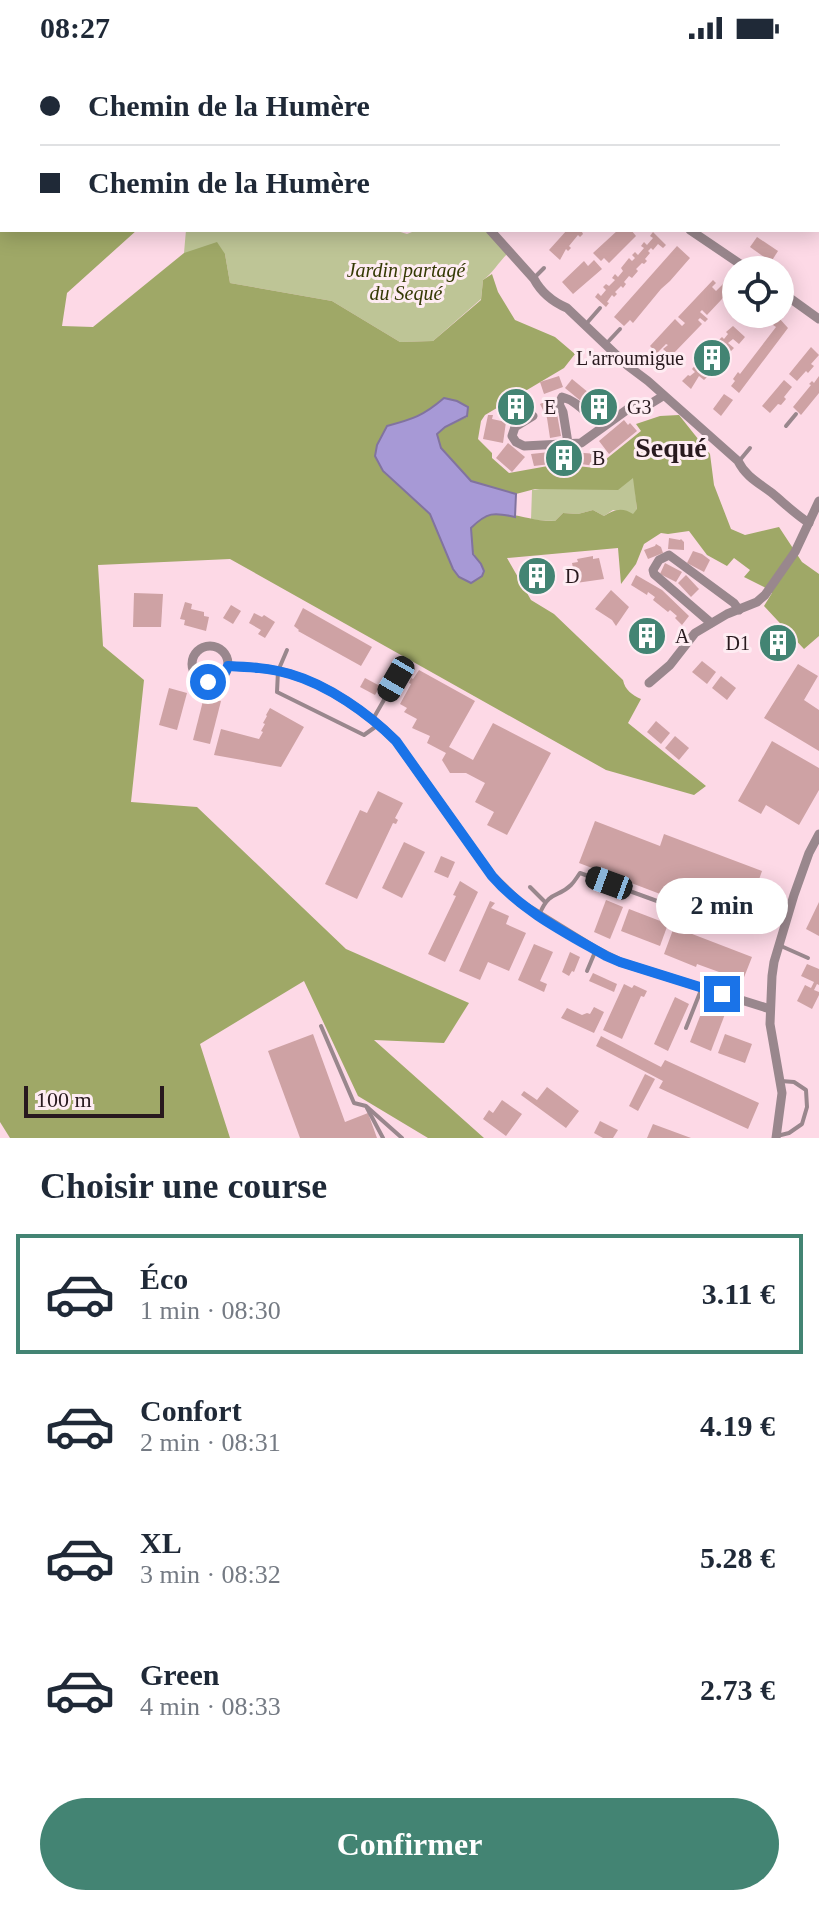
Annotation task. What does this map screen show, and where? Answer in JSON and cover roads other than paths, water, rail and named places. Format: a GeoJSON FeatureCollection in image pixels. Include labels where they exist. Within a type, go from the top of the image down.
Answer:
{"type":"FeatureCollection","features":[{"type":"Feature","properties":{"kind":"street"},"geometry":{"type":"LineString","coordinates":[[492,232],[538,287],[567,308],[610,350],[738,461],[742,470],[759,486],[769,490],[809,523]]}},
{"type":"Feature","properties":{"kind":"street"},"geometry":{"type":"LineString","coordinates":[[693,232],[728,256]]}},
{"type":"Feature","properties":{"kind":"street"},"geometry":{"type":"LineString","coordinates":[[794,301],[819,319]]}},
{"type":"Feature","properties":{"kind":"street"},"geometry":{"type":"LineString","coordinates":[[533,416],[515,427],[512,436],[516,442],[533,447],[576,444],[585,441],[628,409],[650,404],[663,396]]}},
{"type":"Feature","properties":{"kind":"street"},"geometry":{"type":"LineString","coordinates":[[568,443],[559,404],[562,397],[575,402],[603,426]]}},
{"type":"Feature","properties":{"kind":"street"},"geometry":{"type":"LineString","coordinates":[[649,683],[670,665],[695,633],[757,602],[770,589],[795,552],[819,501]]}},
{"type":"Feature","properties":{"kind":"street"},"geometry":{"type":"LineString","coordinates":[[711,623],[654,574],[659,560],[669,555],[734,603],[739,610]]}},
{"type":"Feature","properties":{"kind":"street"},"geometry":{"type":"LineString","coordinates":[[228,666],[278,671],[303,678],[376,722],[396,741],[492,876],[520,903],[539,916],[620,962],[770,1009]]}},
{"type":"Feature","properties":{"kind":"street"},"geometry":{"type":"LineString","coordinates":[[776,1137],[781,1081],[770,1024],[772,976],[803,868],[819,834]]}},
{"type":"Feature","properties":{"kind":"lane"},"geometry":{"type":"LineString","coordinates":[[534,279],[544,268]]}},
{"type":"Feature","properties":{"kind":"lane"},"geometry":{"type":"LineString","coordinates":[[586,325],[600,308]]}},
{"type":"Feature","properties":{"kind":"lane"},"geometry":{"type":"LineString","coordinates":[[606,344],[620,329]]}},
{"type":"Feature","properties":{"kind":"lane"},"geometry":{"type":"LineString","coordinates":[[786,426],[796,414]]}},
{"type":"Feature","properties":{"kind":"lane"},"geometry":{"type":"LineString","coordinates":[[738,461],[750,448]]}},
{"type":"Feature","properties":{"kind":"lane"},"geometry":{"type":"LineString","coordinates":[[287,650],[278,671],[277,692],[364,735],[376,722],[396,679]]}},
{"type":"Feature","properties":{"kind":"lane"},"geometry":{"type":"LineString","coordinates":[[539,916],[545,902],[570,887],[580,873],[668,905]]}},
{"type":"Feature","properties":{"kind":"lane"},"geometry":{"type":"LineString","coordinates":[[530,887],[545,902]]}},
{"type":"Feature","properties":{"kind":"lane"},"geometry":{"type":"LineString","coordinates":[[779,946],[808,958]]}},
{"type":"Feature","properties":{"kind":"lane"},"geometry":{"type":"LineString","coordinates":[[587,971],[596,950]]}},
{"type":"Feature","properties":{"kind":"lane"},"geometry":{"type":"LineString","coordinates":[[686,1028],[702,988]]}},
{"type":"Feature","properties":{"kind":"lane"},"geometry":{"type":"LineString","coordinates":[[321,1026],[354,1103],[366,1106],[402,1138]]}},
{"type":"Feature","properties":{"kind":"lane"},"geometry":{"type":"LineString","coordinates":[[776,1137],[802,1124],[807,1107],[806,1090],[794,1082],[781,1081]]}},
{"type":"Feature","properties":{"kind":"lane"},"geometry":{"type":"LineString","coordinates":[[366,1106],[383,1138]]}},
{"type":"Feature","properties":{"kind":"place","name":"L'arroumigue"},"geometry":{"type":"Point","coordinates":[712,358]}},
{"type":"Feature","properties":{"kind":"place","name":"E"},"geometry":{"type":"Point","coordinates":[516,407]}},
{"type":"Feature","properties":{"kind":"place","name":"G3"},"geometry":{"type":"Point","coordinates":[599,407]}},
{"type":"Feature","properties":{"kind":"place","name":"B"},"geometry":{"type":"Point","coordinates":[564,458]}},
{"type":"Feature","properties":{"kind":"place","name":"D"},"geometry":{"type":"Point","coordinates":[537,576]}},
{"type":"Feature","properties":{"kind":"place","name":"A"},"geometry":{"type":"Point","coordinates":[647,636]}},
{"type":"Feature","properties":{"kind":"place","name":"D1"},"geometry":{"type":"Point","coordinates":[778,643]}},
{"type":"Feature","properties":{"kind":"district","name":"Sequé"},"geometry":{"type":"Point","coordinates":[671,447]}},
{"type":"Feature","properties":{"kind":"park label","name":"Jardin partagé du Sequé"},"geometry":{"type":"Point","coordinates":[406,282]}}]}
